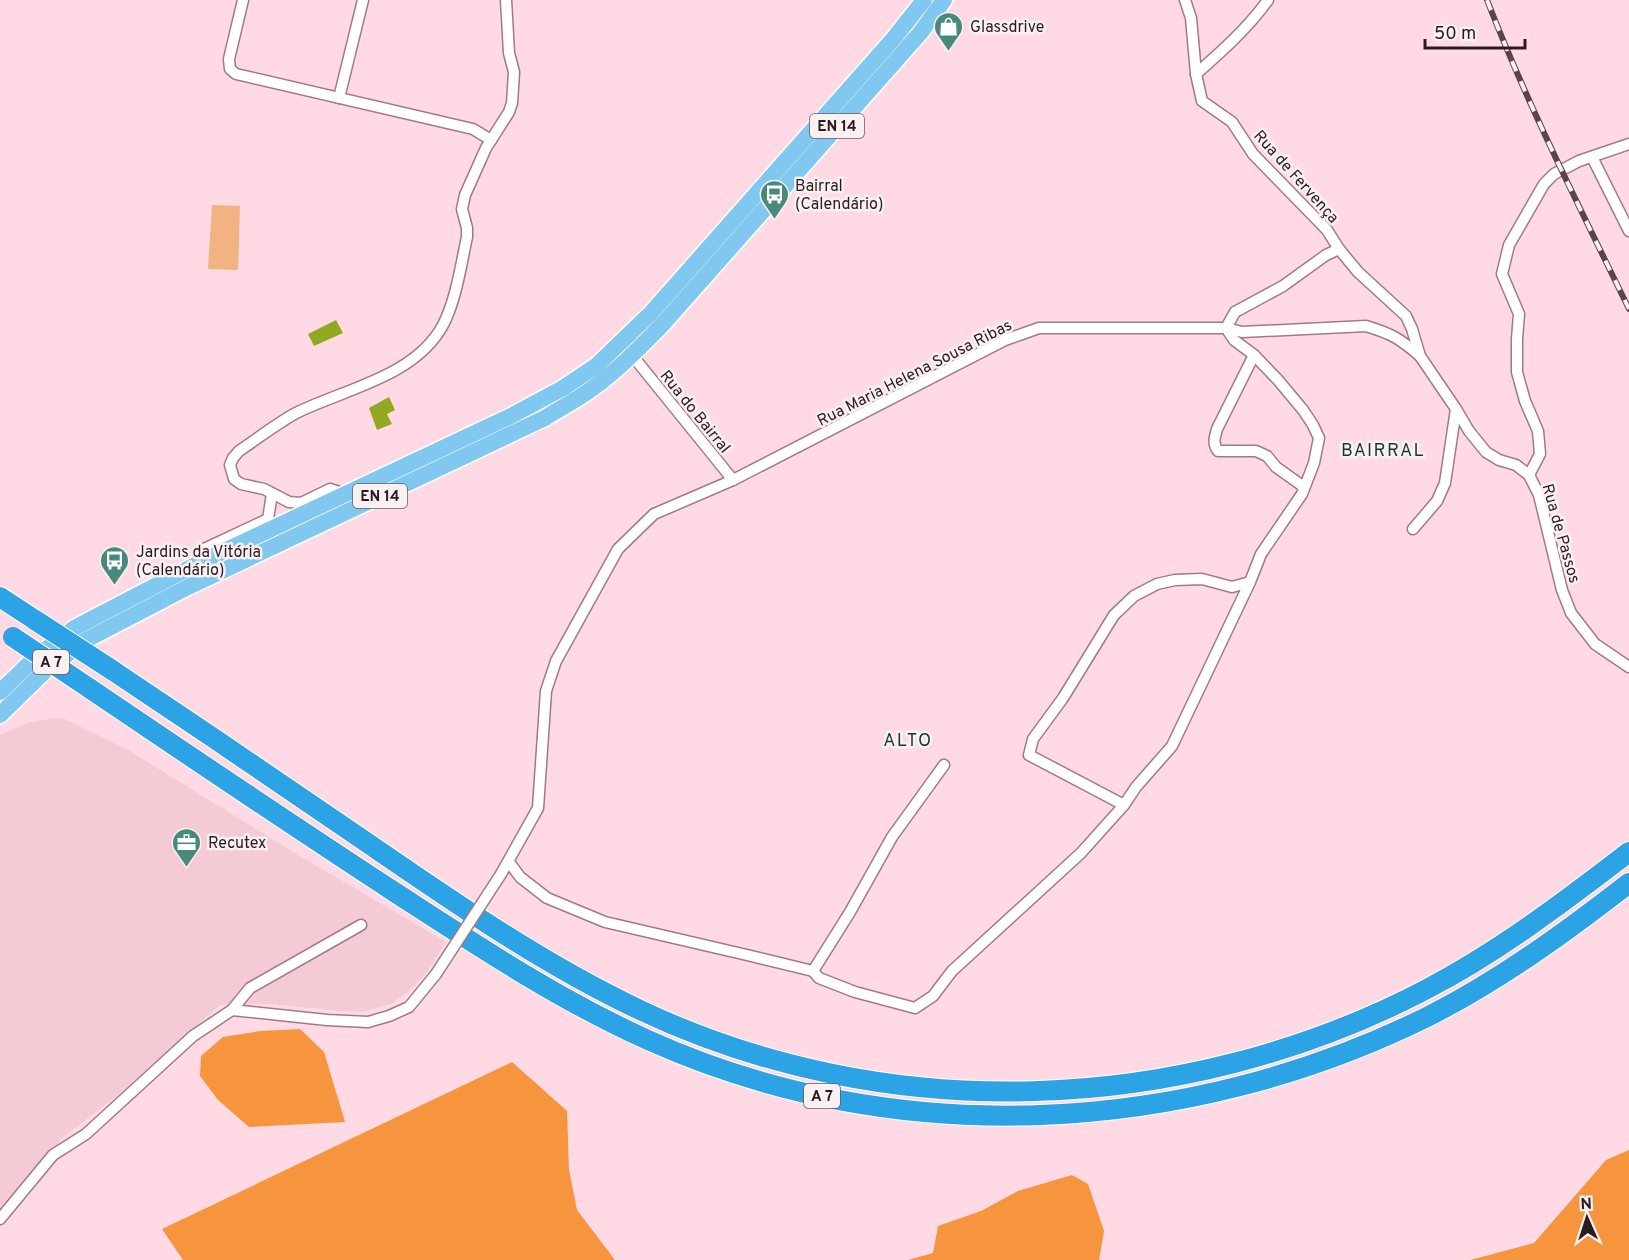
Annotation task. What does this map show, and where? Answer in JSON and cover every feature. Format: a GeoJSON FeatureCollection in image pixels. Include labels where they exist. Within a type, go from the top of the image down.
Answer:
{"type":"FeatureCollection","features":[{"type":"Feature","properties":{"kind":"highway","name":"A 7"},"geometry":{"type":"LineString","coordinates":[[0,597],[481,919],[596,987],[664,1021],[734,1048],[798,1066],[907,1086],[988,1092],[1043,1092],[1098,1088],[1185,1075],[1295,1046],[1375,1014],[1452,976],[1524,930],[1629,852]]}},
{"type":"Feature","properties":{"kind":"highway","name":"A 7"},"geometry":{"type":"LineString","coordinates":[[6,633],[484,950],[578,1006],[652,1042],[729,1071],[809,1093],[891,1108],[974,1116],[1112,1111],[1221,1092],[1275,1077],[1354,1049],[1439,1010],[1527,958],[1629,883]]}},
{"type":"Feature","properties":{"kind":"main road","name":"EN 14"},"geometry":{"type":"LineString","coordinates":[[0,692],[36,657],[76,627],[199,563],[511,416],[563,388],[596,366],[651,313],[894,38],[924,0]]}},
{"type":"Feature","properties":{"kind":"main road","name":"EN 14"},"geometry":{"type":"LineString","coordinates":[[0,716],[46,670],[86,640],[188,587],[545,418],[595,387],[629,358],[662,325],[921,32],[944,0]]}},
{"type":"Feature","properties":{"kind":"street"},"geometry":{"type":"LineString","coordinates":[[243,0],[229,59],[230,69],[236,74],[473,129],[491,140]]}},
{"type":"Feature","properties":{"kind":"street"},"geometry":{"type":"LineString","coordinates":[[339,98],[363,0]]}},
{"type":"Feature","properties":{"kind":"street"},"geometry":{"type":"LineString","coordinates":[[346,494],[330,489],[301,503],[289,502],[264,489],[241,484],[234,478],[230,465],[232,458],[239,451],[293,415],[381,377],[407,363],[427,347],[439,331],[452,301],[467,237],[462,209],[465,195],[475,171],[512,103],[514,72],[508,43],[506,0]]}},
{"type":"Feature","properties":{"kind":"street","name":"Rua de Fervença"},"geometry":{"type":"LineString","coordinates":[[1185,0],[1191,18],[1196,74],[1202,101],[1232,122],[1253,154],[1327,230],[1339,249],[1326,255],[1283,286],[1235,312],[1226,328]]}},
{"type":"Feature","properties":{"kind":"street"},"geometry":{"type":"LineString","coordinates":[[1196,74],[1222,51],[1268,0]]}},
{"type":"Feature","properties":{"kind":"street"},"geometry":{"type":"LineString","coordinates":[[1529,475],[1540,453],[1538,431],[1525,401],[1517,372],[1520,314],[1502,274],[1509,245],[1544,184],[1554,174],[1579,161],[1629,144]]}},
{"type":"Feature","properties":{"kind":"street"},"geometry":{"type":"LineString","coordinates":[[1592,157],[1629,231]]}},
{"type":"Feature","properties":{"kind":"street","name":"Rua de Passos"},"geometry":{"type":"LineString","coordinates":[[1339,249],[1358,272],[1406,316],[1420,356]]}},
{"type":"Feature","properties":{"kind":"street","name":"Rua de Passos"},"geometry":{"type":"LineString","coordinates":[[1226,328],[1242,332],[1366,326],[1400,339],[1420,356],[1468,431],[1486,452],[1499,460],[1516,465],[1529,475],[1539,495],[1562,590],[1571,613],[1595,644],[1629,667]]}},
{"type":"Feature","properties":{"kind":"street","name":"Rua Maria Helena Sousa Ribas"},"geometry":{"type":"LineString","coordinates":[[232,1010],[368,1022],[409,1007],[436,974],[509,862],[538,808],[546,691],[556,662],[618,549],[654,513],[733,480],[1005,340],[1039,328],[1226,328]]}},
{"type":"Feature","properties":{"kind":"street"},"geometry":{"type":"LineString","coordinates":[[509,862],[520,877],[547,898],[605,922],[813,971],[819,978],[855,992],[915,1008],[933,996],[952,971],[1081,853],[1172,746],[1250,582],[1260,554],[1302,494],[1314,463],[1318,438],[1313,425],[1278,380],[1254,355],[1234,340],[1226,328]]}},
{"type":"Feature","properties":{"kind":"street"},"geometry":{"type":"LineString","coordinates":[[1254,355],[1217,429],[1214,446],[1218,451],[1256,452],[1267,456],[1276,467],[1304,487]]}},
{"type":"Feature","properties":{"kind":"street","name":"Rua do Bairral"},"geometry":{"type":"LineString","coordinates":[[636,360],[733,480]]}},
{"type":"Feature","properties":{"kind":"street"},"geometry":{"type":"LineString","coordinates":[[1413,529],[1437,501],[1445,483],[1456,409]]}},
{"type":"Feature","properties":{"kind":"street"},"geometry":{"type":"LineString","coordinates":[[199,563],[202,550],[268,519],[272,494]]}},
{"type":"Feature","properties":{"kind":"street"},"geometry":{"type":"LineString","coordinates":[[1124,805],[1029,755],[1033,740],[1063,698],[1114,615],[1134,596],[1157,584],[1175,580],[1202,579],[1232,587],[1250,582]]}},
{"type":"Feature","properties":{"kind":"street"},"geometry":{"type":"LineString","coordinates":[[813,971],[850,912],[892,837],[944,765]]}},
{"type":"Feature","properties":{"kind":"street"},"geometry":{"type":"LineString","coordinates":[[0,1219],[53,1155],[86,1134],[193,1036],[232,1010],[250,988],[361,925]]}},
{"type":"Feature","properties":{"kind":"shaded area"},"geometry":{"type":"Polygon","coordinates":[[[212,205],[240,206],[238,270],[208,269],[212,205]]]}},
{"type":"Feature","properties":{"kind":"shaded area"},"geometry":{"type":"Polygon","coordinates":[[[336,320],[343,333],[314,346],[308,334],[336,320]]]}},
{"type":"Feature","properties":{"kind":"shaded area"},"geometry":{"type":"Polygon","coordinates":[[[389,397],[395,410],[387,414],[392,424],[377,430],[369,408],[389,397]]]}},
{"type":"Feature","properties":{"kind":"shaded area"},"geometry":{"type":"Polygon","coordinates":[[[54,718],[65,719],[128,750],[298,855],[446,942],[428,971],[407,993],[391,1004],[361,1012],[272,1004],[220,1005],[114,1098],[62,1138],[0,1208],[0,735],[27,723],[54,718]]]}},
{"type":"Feature","properties":{"kind":"shaded area"},"geometry":{"type":"Polygon","coordinates":[[[300,1029],[324,1052],[345,1122],[249,1127],[218,1100],[200,1076],[201,1056],[223,1037],[260,1031],[300,1029]]]}},
{"type":"Feature","properties":{"kind":"shaded area"},"geometry":{"type":"Polygon","coordinates":[[[512,1062],[567,1111],[569,1170],[577,1210],[615,1260],[183,1260],[162,1229],[512,1062]]]}},
{"type":"Feature","properties":{"kind":"shaded area"},"geometry":{"type":"Polygon","coordinates":[[[1629,1150],[1629,1260],[1470,1260],[1534,1243],[1606,1160],[1629,1150]]]}},
{"type":"Feature","properties":{"kind":"shaded area"},"geometry":{"type":"Polygon","coordinates":[[[1072,1175],[1088,1184],[1104,1231],[1099,1260],[908,1260],[933,1253],[938,1226],[981,1211],[1018,1191],[1072,1175]]]}},
{"type":"Feature","properties":{"kind":"railway"},"geometry":{"type":"LineString","coordinates":[[1487,0],[1537,118],[1629,309]]}},
{"type":"Feature","properties":{"kind":"place","name":"Glassdrive"},"geometry":{"type":"Point","coordinates":[949,52]}},
{"type":"Feature","properties":{"kind":"place","name":"Bairral (Calendário)"},"geometry":{"type":"Point","coordinates":[774,220]}},
{"type":"Feature","properties":{"kind":"place","name":"Jardins da Vitória (Calendário)"},"geometry":{"type":"Point","coordinates":[115,586]}},
{"type":"Feature","properties":{"kind":"place","name":"Recutex"},"geometry":{"type":"Point","coordinates":[187,868]}},
{"type":"Feature","properties":{"kind":"district","name":"BAIRRAL"},"geometry":{"type":"Point","coordinates":[1383,450]}},
{"type":"Feature","properties":{"kind":"district","name":"ALTO"},"geometry":{"type":"Point","coordinates":[908,740]}}]}
